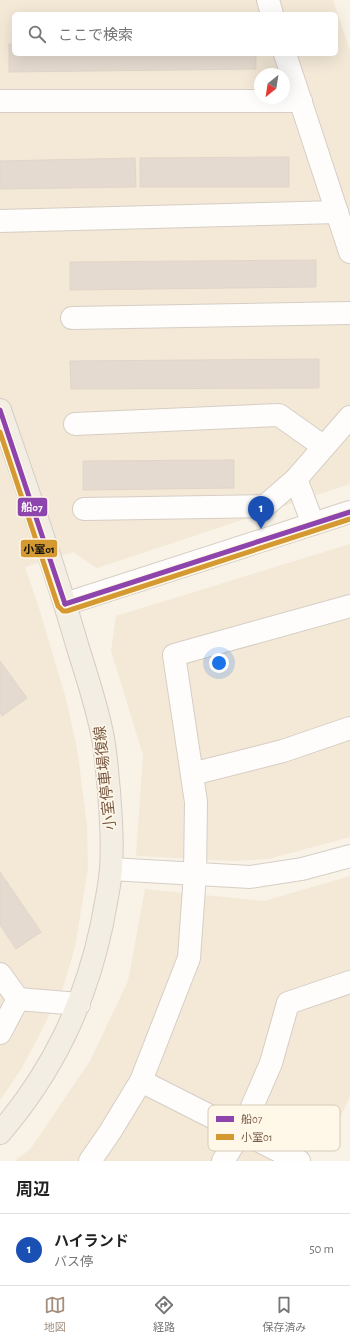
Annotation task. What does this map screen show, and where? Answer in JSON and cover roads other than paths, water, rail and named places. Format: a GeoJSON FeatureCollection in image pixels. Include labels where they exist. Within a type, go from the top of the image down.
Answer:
{"type":"FeatureCollection","features":[{"type":"Feature","properties":{"kind":"main road","name":"小室停車場復線"},"geometry":{"type":"LineString","coordinates":[[0,410],[65,604],[102,734],[108,778],[112,827],[111,869],[104,912],[95,956],[79,1004],[60,1046],[39,1082],[15,1116],[0,1133]]}},
{"type":"Feature","properties":{"kind":"street"},"geometry":{"type":"LineString","coordinates":[[268,0],[271,12]]}},
{"type":"Feature","properties":{"kind":"street"},"geometry":{"type":"LineString","coordinates":[[286,56],[350,252]]}},
{"type":"Feature","properties":{"kind":"street"},"geometry":{"type":"LineString","coordinates":[[0,102],[301,101]]}},
{"type":"Feature","properties":{"kind":"street"},"geometry":{"type":"LineString","coordinates":[[0,221],[337,212]]}},
{"type":"Feature","properties":{"kind":"street"},"geometry":{"type":"LineString","coordinates":[[72,318],[350,313]]}},
{"type":"Feature","properties":{"kind":"street"},"geometry":{"type":"LineString","coordinates":[[75,424],[279,415],[324,447]]}},
{"type":"Feature","properties":{"kind":"street"},"geometry":{"type":"LineString","coordinates":[[84,509],[265,506],[296,479],[350,417]]}},
{"type":"Feature","properties":{"kind":"street"},"geometry":{"type":"LineString","coordinates":[[296,479],[313,524]]}},
{"type":"Feature","properties":{"kind":"street"},"geometry":{"type":"LineString","coordinates":[[65,604],[350,512]]}},
{"type":"Feature","properties":{"kind":"street"},"geometry":{"type":"LineString","coordinates":[[90,1161],[110,1132],[141,1081],[189,958],[195,874],[196,802],[174,655],[350,606]]}},
{"type":"Feature","properties":{"kind":"street"},"geometry":{"type":"LineString","coordinates":[[192,774],[283,751],[350,728]]}},
{"type":"Feature","properties":{"kind":"street"},"geometry":{"type":"LineString","coordinates":[[111,869],[250,877],[302,869],[350,856]]}},
{"type":"Feature","properties":{"kind":"street"},"geometry":{"type":"LineString","coordinates":[[0,974],[18,999],[79,1004]]}},
{"type":"Feature","properties":{"kind":"street"},"geometry":{"type":"LineString","coordinates":[[253,1105],[271,1063],[288,1003],[350,982]]}},
{"type":"Feature","properties":{"kind":"street"},"geometry":{"type":"LineString","coordinates":[[0,1033],[18,999]]}},
{"type":"Feature","properties":{"kind":"street"},"geometry":{"type":"LineString","coordinates":[[141,1081],[208,1115]]}},
{"type":"Feature","properties":{"kind":"street"},"geometry":{"type":"LineString","coordinates":[[224,1161],[230,1151]]}},
{"type":"Feature","properties":{"kind":"street"},"geometry":{"type":"LineString","coordinates":[[279,1151],[299,1161]]}},
{"type":"Feature","properties":{"kind":"place","name":"ハイランド"},"geometry":{"type":"Point","coordinates":[261,529]}}]}
